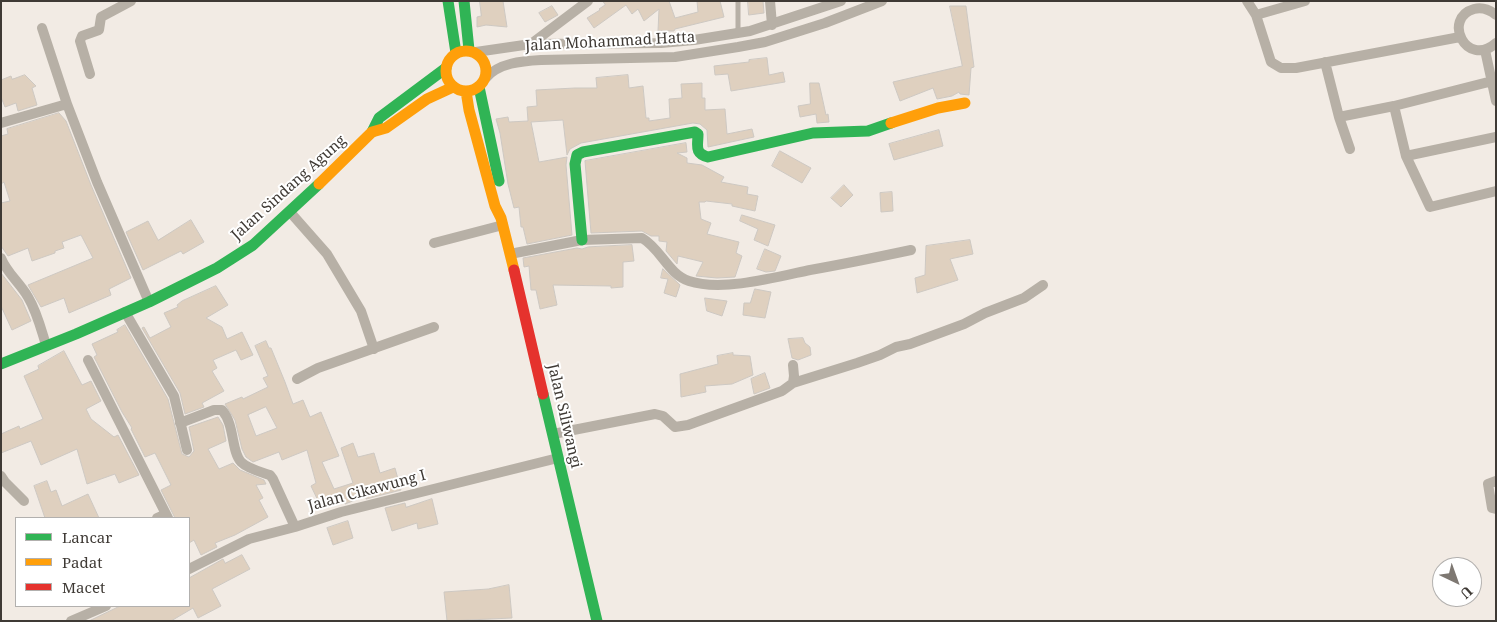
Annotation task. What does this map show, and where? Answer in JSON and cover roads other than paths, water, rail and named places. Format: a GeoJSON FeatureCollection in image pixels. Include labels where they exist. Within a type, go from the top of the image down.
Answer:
{"type":"FeatureCollection","features":[{"type":"Feature","properties":{"kind":"main road"},"geometry":{"type":"LineString","coordinates":[[448,1],[456,53]]}},
{"type":"Feature","properties":{"kind":"main road"},"geometry":{"type":"LineString","coordinates":[[464,1],[472,51],[485,64],[482,83],[466,92],[453,87],[447,78],[446,68],[449,59],[456,53],[472,51]]}},
{"type":"Feature","properties":{"kind":"main road"},"geometry":{"type":"LineString","coordinates":[[372,132],[379,118],[446,68]]}},
{"type":"Feature","properties":{"kind":"main road","name":"Jalan Siliwangi"},"geometry":{"type":"LineString","coordinates":[[482,83],[504,204],[502,222]]}},
{"type":"Feature","properties":{"kind":"main road","name":"Jalan Sindang Agung"},"geometry":{"type":"LineString","coordinates":[[1,364],[149,302],[217,268],[253,245],[290,212],[372,132],[386,128],[428,99],[453,87]]}},
{"type":"Feature","properties":{"kind":"main road","name":"Jalan Siliwangi"},"geometry":{"type":"LineString","coordinates":[[466,92],[471,118],[510,254],[597,621]]}},
{"type":"Feature","properties":{"kind":"main road"},"geometry":{"type":"LineString","coordinates":[[582,240],[575,164],[577,155],[583,152],[694,132],[698,134],[698,151],[700,155],[708,157],[818,132],[857,133],[868,131],[938,108],[965,103]]}},
{"type":"Feature","properties":{"kind":"street"},"geometry":{"type":"LineString","coordinates":[[90,74],[81,44],[82,36],[99,30],[101,17],[131,1]]}},
{"type":"Feature","properties":{"kind":"street"},"geometry":{"type":"LineString","coordinates":[[531,44],[588,1]]}},
{"type":"Feature","properties":{"kind":"street"},"geometry":{"type":"LineString","coordinates":[[770,1],[772,24]]}},
{"type":"Feature","properties":{"kind":"street","name":"Jalan Mohammad Hatta"},"geometry":{"type":"LineString","coordinates":[[472,51],[531,44],[661,43],[694,40],[772,24],[841,1]]}},
{"type":"Feature","properties":{"kind":"street","name":"Jalan Mohammad Hatta"},"geometry":{"type":"LineString","coordinates":[[482,83],[491,71],[519,62],[676,57],[765,42],[825,23],[882,1]]}},
{"type":"Feature","properties":{"kind":"street"},"geometry":{"type":"LineString","coordinates":[[1247,1],[1256,15],[1271,62],[1281,68],[1296,68],[1460,37]]}},
{"type":"Feature","properties":{"kind":"street"},"geometry":{"type":"LineString","coordinates":[[1256,15],[1305,1]]}},
{"type":"Feature","properties":{"kind":"street"},"geometry":{"type":"LineString","coordinates":[[1496,15],[1487,9],[1474,5],[1461,20],[1459,31],[1463,42],[1473,49],[1485,50],[1496,43]]}},
{"type":"Feature","properties":{"kind":"street"},"geometry":{"type":"LineString","coordinates":[[42,28],[67,104],[97,182],[149,302]]}},
{"type":"Feature","properties":{"kind":"street"},"geometry":{"type":"LineString","coordinates":[[738,32],[738,47]]}},
{"type":"Feature","properties":{"kind":"street"},"geometry":{"type":"LineString","coordinates":[[1485,50],[1494,80],[1496,101]]}},
{"type":"Feature","properties":{"kind":"street"},"geometry":{"type":"LineString","coordinates":[[1325,62],[1339,117],[1350,149]]}},
{"type":"Feature","properties":{"kind":"street"},"geometry":{"type":"LineString","coordinates":[[1339,117],[1394,106],[1494,80]]}},
{"type":"Feature","properties":{"kind":"street"},"geometry":{"type":"LineString","coordinates":[[1,123],[67,104]]}},
{"type":"Feature","properties":{"kind":"street"},"geometry":{"type":"LineString","coordinates":[[1394,106],[1406,156],[1430,207],[1496,191]]}},
{"type":"Feature","properties":{"kind":"street"},"geometry":{"type":"LineString","coordinates":[[1406,156],[1496,136]]}},
{"type":"Feature","properties":{"kind":"street"},"geometry":{"type":"LineString","coordinates":[[290,212],[327,254],[362,311],[374,349]]}},
{"type":"Feature","properties":{"kind":"street"},"geometry":{"type":"LineString","coordinates":[[434,243],[502,222]]}},
{"type":"Feature","properties":{"kind":"street"},"geometry":{"type":"LineString","coordinates":[[510,254],[582,240],[642,238],[649,242],[682,278],[690,282],[731,285],[911,250]]}},
{"type":"Feature","properties":{"kind":"street"},"geometry":{"type":"LineString","coordinates":[[1,258],[28,297],[37,316],[46,346]]}},
{"type":"Feature","properties":{"kind":"street"},"geometry":{"type":"LineString","coordinates":[[553,434],[655,414],[663,416],[675,427],[680,427],[782,391],[793,383],[857,363],[896,347],[910,344],[964,324],[985,313],[1019,301],[1043,285]]}},
{"type":"Feature","properties":{"kind":"street"},"geometry":{"type":"LineString","coordinates":[[125,312],[174,396],[187,450]]}},
{"type":"Feature","properties":{"kind":"street"},"geometry":{"type":"LineString","coordinates":[[297,379],[318,368],[434,327]]}},
{"type":"Feature","properties":{"kind":"street"},"geometry":{"type":"LineString","coordinates":[[88,360],[164,517]]}},
{"type":"Feature","properties":{"kind":"street"},"geometry":{"type":"LineString","coordinates":[[793,365],[793,383]]}},
{"type":"Feature","properties":{"kind":"street"},"geometry":{"type":"LineString","coordinates":[[180,423],[214,410],[222,410],[233,433],[236,456],[246,466],[273,478],[295,527]]}},
{"type":"Feature","properties":{"kind":"street","name":"Jalan Cikawung I"},"geometry":{"type":"LineString","coordinates":[[192,568],[249,538],[295,527],[341,512],[558,458]]}},
{"type":"Feature","properties":{"kind":"street"},"geometry":{"type":"LineString","coordinates":[[1,476],[24,500]]}},
{"type":"Feature","properties":{"kind":"street"},"geometry":{"type":"LineString","coordinates":[[1496,481],[1488,484],[1492,508],[1496,509]]}},
{"type":"Feature","properties":{"kind":"street"},"geometry":{"type":"LineString","coordinates":[[71,621],[89,617],[104,607]]}},
{"type":"Feature","properties":{"kind":"lane"},"geometry":{"type":"LineString","coordinates":[[738,1],[738,32]]}}]}
